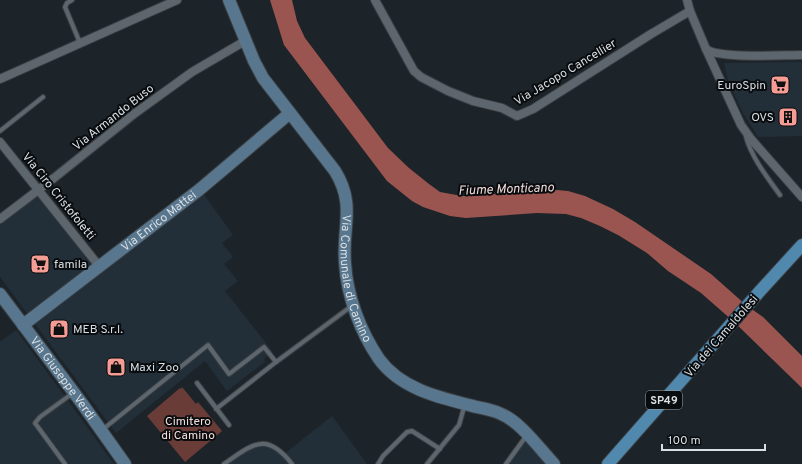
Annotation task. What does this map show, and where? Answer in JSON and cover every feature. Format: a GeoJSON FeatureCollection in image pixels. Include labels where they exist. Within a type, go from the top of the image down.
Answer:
{"type":"FeatureCollection","features":[{"type":"Feature","properties":{"kind":"main road","name":"Via dei Camaldolesi"},"geometry":{"type":"LineString","coordinates":[[608,464],[802,245]]}},
{"type":"Feature","properties":{"kind":"street"},"geometry":{"type":"LineString","coordinates":[[0,79],[177,0]]}},
{"type":"Feature","properties":{"kind":"street","name":"Via Comunale di Camino"},"geometry":{"type":"LineString","coordinates":[[228,0],[245,41],[263,78],[274,95],[290,113],[335,171],[346,194],[347,215],[345,262],[348,284],[355,312],[367,339],[380,360],[392,372],[409,384],[428,394],[500,413],[528,435],[554,464]]}},
{"type":"Feature","properties":{"kind":"street","name":"Via Jacopo Cancellier"},"geometry":{"type":"LineString","coordinates":[[375,0],[414,71],[421,78],[464,99],[502,108],[517,116],[550,99],[651,34],[690,11]]}},
{"type":"Feature","properties":{"kind":"street"},"geometry":{"type":"LineString","coordinates":[[687,0],[690,11],[714,68],[745,130],[802,197]]}},
{"type":"Feature","properties":{"kind":"street","name":"Via Armando Buso"},"geometry":{"type":"LineString","coordinates":[[0,219],[39,190],[134,114],[192,72],[245,41]]}},
{"type":"Feature","properties":{"kind":"street"},"geometry":{"type":"LineString","coordinates":[[706,49],[712,53],[727,55],[802,55]]}},
{"type":"Feature","properties":{"kind":"street"},"geometry":{"type":"LineString","coordinates":[[714,68],[719,59],[727,55]]}},
{"type":"Feature","properties":{"kind":"street","name":"Via Enrico Mattei"},"geometry":{"type":"LineString","coordinates":[[23,325],[55,297],[99,266],[199,190],[290,113]]}},
{"type":"Feature","properties":{"kind":"street","name":"Via Ciro Cristofoletti"},"geometry":{"type":"LineString","coordinates":[[0,142],[99,266]]}},
{"type":"Feature","properties":{"kind":"street","name":"Via Giuseppe Verdi"},"geometry":{"type":"LineString","coordinates":[[0,294],[74,392],[125,464]]}},
{"type":"Feature","properties":{"kind":"lane"},"geometry":{"type":"LineString","coordinates":[[72,0],[65,2],[66,9],[80,43]]}},
{"type":"Feature","properties":{"kind":"lane"},"geometry":{"type":"LineString","coordinates":[[0,131],[43,97]]}},
{"type":"Feature","properties":{"kind":"lane"},"geometry":{"type":"LineString","coordinates":[[745,130],[750,147],[759,165],[780,195]]}},
{"type":"Feature","properties":{"kind":"lane"},"geometry":{"type":"LineString","coordinates":[[216,408],[349,308]]}},
{"type":"Feature","properties":{"kind":"lane"},"geometry":{"type":"LineString","coordinates":[[101,431],[208,346],[229,374],[264,347],[276,362]]}},
{"type":"Feature","properties":{"kind":"lane"},"geometry":{"type":"LineString","coordinates":[[197,383],[228,425]]}},
{"type":"Feature","properties":{"kind":"lane"},"geometry":{"type":"LineString","coordinates":[[66,464],[35,423],[40,417],[74,392]]}},
{"type":"Feature","properties":{"kind":"lane"},"geometry":{"type":"LineString","coordinates":[[427,464],[459,425],[465,404]]}},
{"type":"Feature","properties":{"kind":"lane"},"geometry":{"type":"LineString","coordinates":[[378,464],[383,456],[407,432],[412,431],[440,448]]}},
{"type":"Feature","properties":{"kind":"lane"},"geometry":{"type":"LineString","coordinates":[[506,464],[528,435]]}},
{"type":"Feature","properties":{"kind":"lane"},"geometry":{"type":"LineString","coordinates":[[224,464],[250,446],[263,443],[275,447],[284,454],[292,464]]}},
{"type":"Feature","properties":{"kind":"lane"},"geometry":{"type":"LineString","coordinates":[[509,460],[513,464]]}},
{"type":"Feature","properties":{"kind":"shaded area"},"geometry":{"type":"Polygon","coordinates":[[[270,0],[292,0],[297,21],[305,38],[388,148],[429,184],[440,192],[462,196],[545,189],[568,191],[585,196],[613,209],[635,222],[711,274],[746,305],[763,317],[802,356],[802,388],[733,321],[701,293],[668,271],[647,253],[600,226],[581,218],[566,214],[537,213],[466,218],[450,216],[423,207],[412,201],[387,181],[284,45],[270,0]]]}},
{"type":"Feature","properties":{"kind":"shaded area"},"geometry":{"type":"Polygon","coordinates":[[[802,62],[802,136],[758,137],[743,113],[728,81],[724,63],[802,62]]]}},
{"type":"Feature","properties":{"kind":"shaded area"},"geometry":{"type":"Polygon","coordinates":[[[202,192],[233,235],[222,243],[233,257],[224,264],[238,281],[225,291],[273,352],[264,359],[265,362],[227,391],[205,361],[116,433],[0,277],[0,225],[39,194],[97,273],[202,192]]]}},
{"type":"Feature","properties":{"kind":"shaded area"},"geometry":{"type":"Polygon","coordinates":[[[16,330],[114,464],[0,464],[0,342],[16,330]]]}},
{"type":"Feature","properties":{"kind":"shaded area"},"geometry":{"type":"Polygon","coordinates":[[[332,416],[367,464],[224,464],[250,446],[263,443],[284,454],[332,416]]]}},
{"type":"Feature","properties":{"kind":"shaded area"},"geometry":{"type":"Polygon","coordinates":[[[528,435],[554,464],[506,464],[528,435]]]}},
{"type":"Feature","properties":{"kind":"green space","name":"Cimitero di Camino"},"geometry":{"type":"Polygon","coordinates":[[[182,387],[196,404],[198,402],[222,431],[185,462],[147,416],[182,387]]]}},
{"type":"Feature","properties":{"kind":"place","name":"EuroSpin"},"geometry":{"type":"Point","coordinates":[780,85]}},
{"type":"Feature","properties":{"kind":"place","name":"OVS"},"geometry":{"type":"Point","coordinates":[788,117]}},
{"type":"Feature","properties":{"kind":"place","name":"famila"},"geometry":{"type":"Point","coordinates":[40,264]}},
{"type":"Feature","properties":{"kind":"place","name":"MEB S.r.l."},"geometry":{"type":"Point","coordinates":[59,329]}},
{"type":"Feature","properties":{"kind":"place","name":"Maxi Zoo"},"geometry":{"type":"Point","coordinates":[116,367]}},
{"type":"Feature","properties":{"kind":"water label","name":"Fiume Monticano"},"geometry":{"type":"Point","coordinates":[506,188]}}]}
